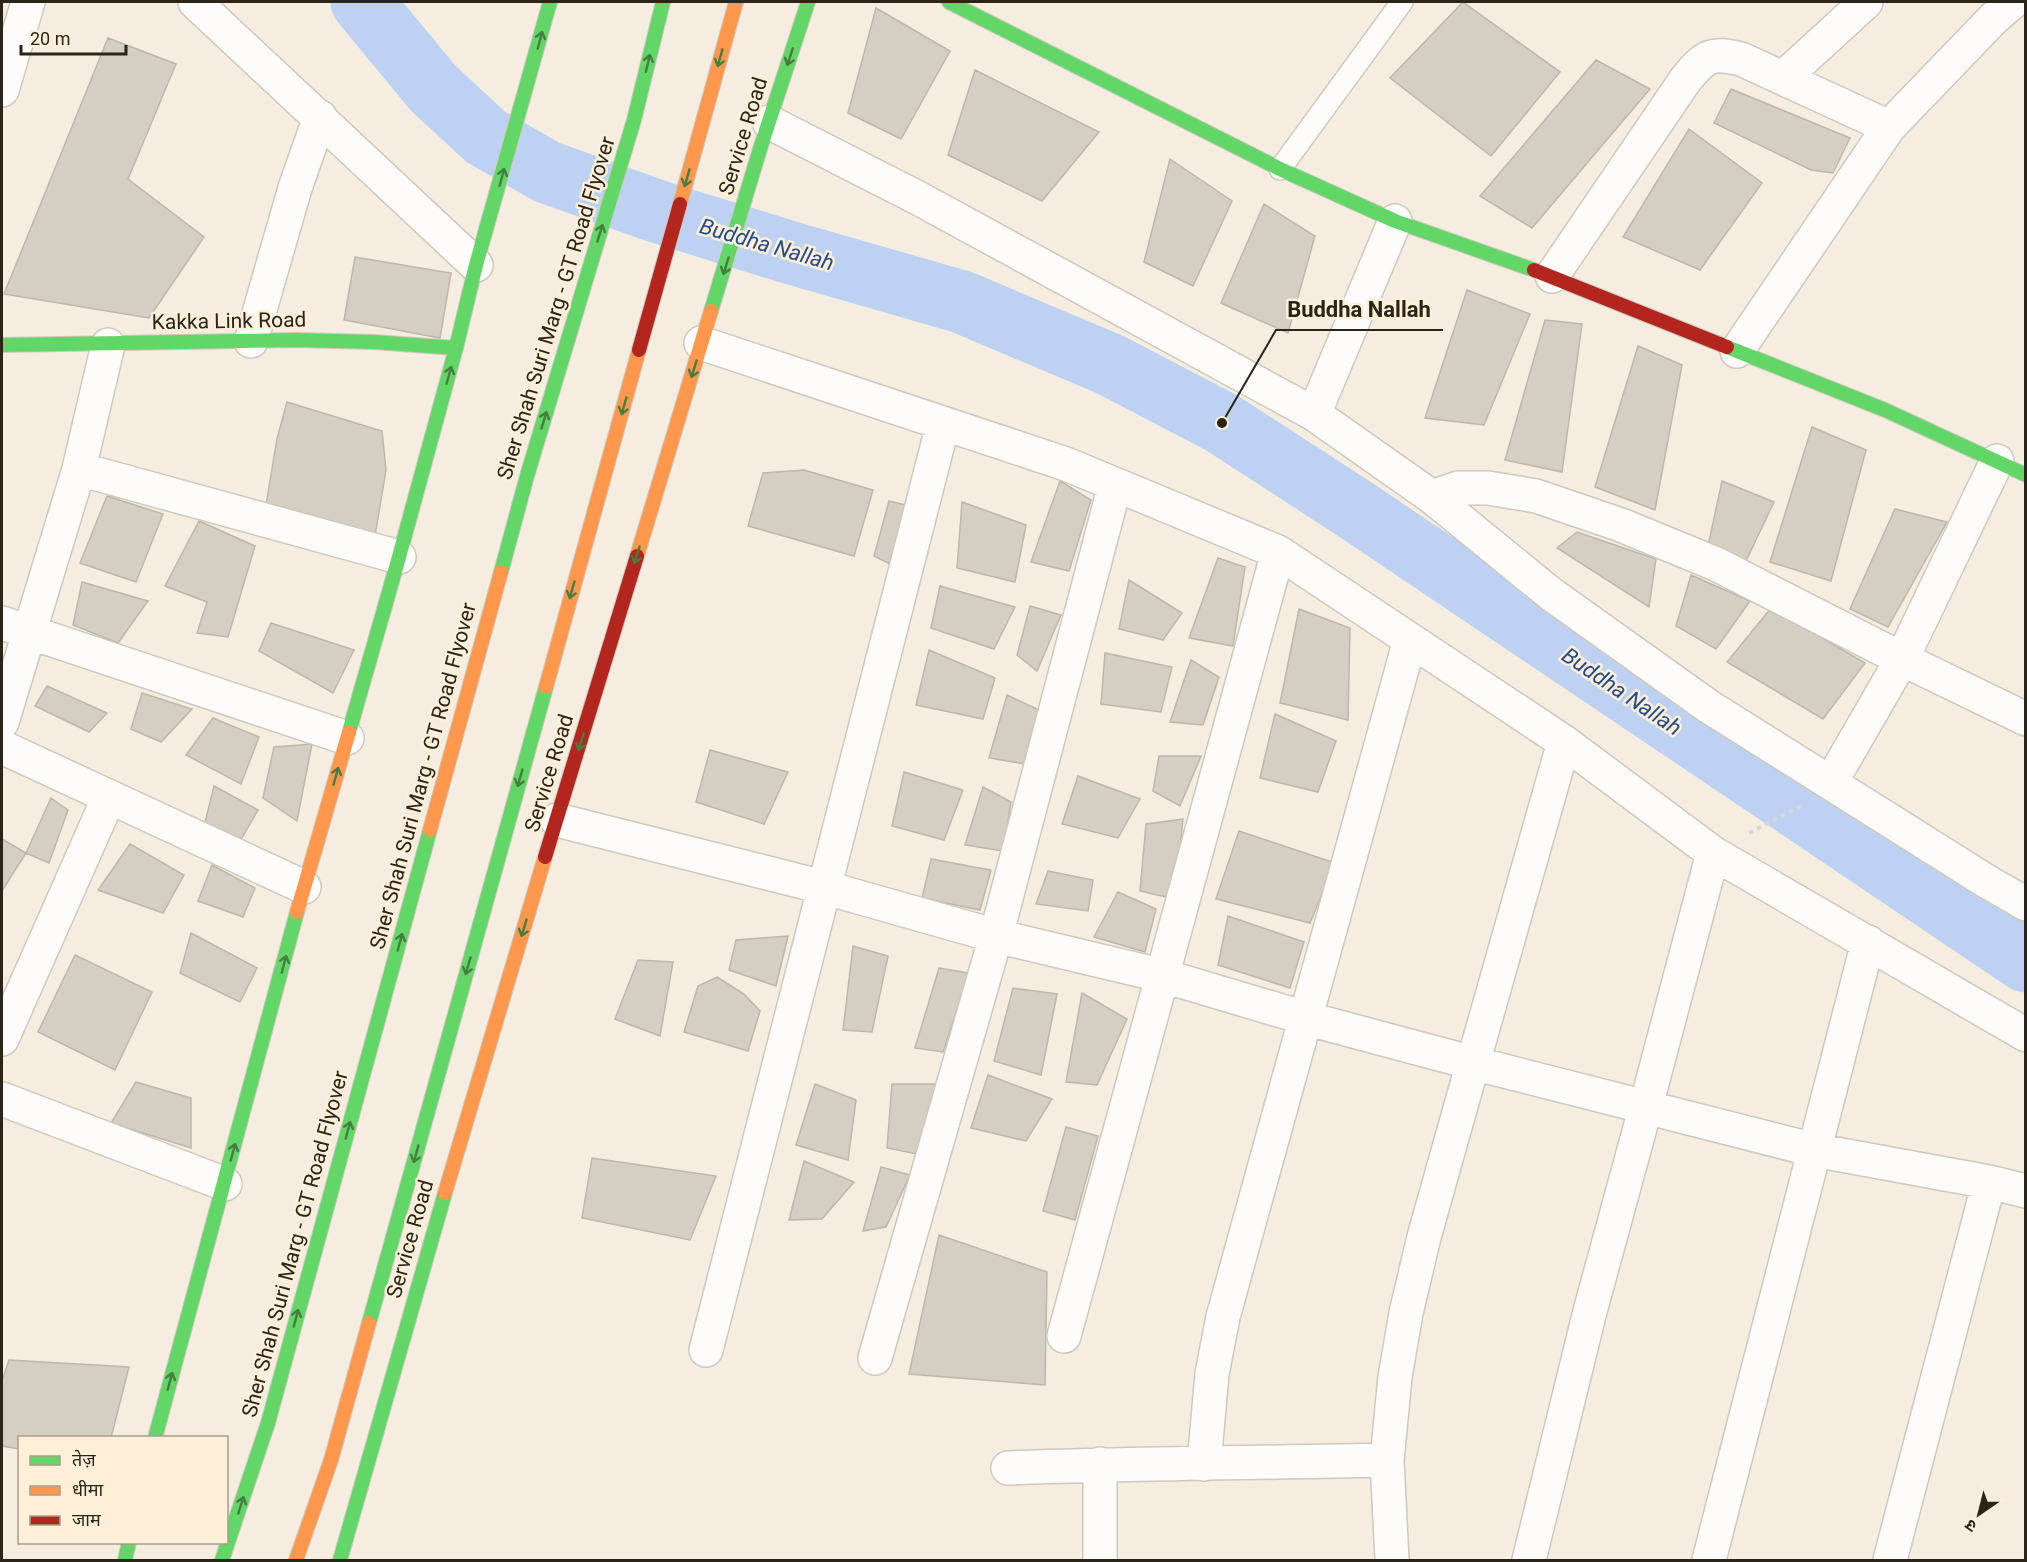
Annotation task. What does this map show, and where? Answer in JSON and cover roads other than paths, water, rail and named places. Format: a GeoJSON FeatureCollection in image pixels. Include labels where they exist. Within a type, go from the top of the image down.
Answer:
{"type":"FeatureCollection","features":[{"type":"Feature","properties":{"kind":"main road"},"geometry":{"type":"LineString","coordinates":[[155,1436],[304,887],[399,557],[456,348],[476,265],[487,233],[550,2]]}},
{"type":"Feature","properties":{"kind":"main road","name":"Sher Shah Suri Marg - GT Road Flyover"},"geometry":{"type":"LineString","coordinates":[[228,1542],[268,1423],[527,476],[634,120],[663,2]]}},
{"type":"Feature","properties":{"kind":"main road"},"geometry":{"type":"LineString","coordinates":[[296,1560],[331,1460],[736,2]]}},
{"type":"Feature","properties":{"kind":"main road","name":"Service Road"},"geometry":{"type":"LineString","coordinates":[[340,1560],[464,1125],[701,343],[808,2]]}},
{"type":"Feature","properties":{"kind":"main road"},"geometry":{"type":"LineString","coordinates":[[949,2],[1280,169],[1395,222],[1552,276],[1885,410],[2011,468]]}},
{"type":"Feature","properties":{"kind":"main road","name":"Kakka Link Road"},"geometry":{"type":"LineString","coordinates":[[2,345],[251,341],[374,342],[456,348]]}},
{"type":"Feature","properties":{"kind":"main road"},"geometry":{"type":"LineString","coordinates":[[124,1560],[128,1544]]}},
{"type":"Feature","properties":{"kind":"main road","name":"Sher Shah Suri Marg - GT Road Flyover"},"geometry":{"type":"LineString","coordinates":[[222,1560],[227,1544]]}},
{"type":"Feature","properties":{"kind":"street"},"geometry":{"type":"LineString","coordinates":[[2,90],[28,2]]}},
{"type":"Feature","properties":{"kind":"street"},"geometry":{"type":"LineString","coordinates":[[195,2],[476,265]]}},
{"type":"Feature","properties":{"kind":"street"},"geometry":{"type":"LineString","coordinates":[[1783,78],[1866,2]]}},
{"type":"Feature","properties":{"kind":"street"},"geometry":{"type":"LineString","coordinates":[[1737,351],[1889,127],[1994,18],[2013,2]]}},
{"type":"Feature","properties":{"kind":"street"},"geometry":{"type":"LineString","coordinates":[[1552,276],[1686,79],[1708,58],[1721,54],[1741,59],[1889,127]]}},
{"type":"Feature","properties":{"kind":"street"},"geometry":{"type":"LineString","coordinates":[[251,341],[295,188],[320,117]]}},
{"type":"Feature","properties":{"kind":"street"},"geometry":{"type":"LineString","coordinates":[[765,135],[918,198],[1314,414],[1432,497],[1551,594],[1708,706],[2025,904]]}},
{"type":"Feature","properties":{"kind":"street"},"geometry":{"type":"LineString","coordinates":[[1314,414],[1395,222]]}},
{"type":"Feature","properties":{"kind":"street"},"geometry":{"type":"LineString","coordinates":[[701,343],[1066,464],[1278,552],[1564,742],[1713,853],[2025,1035]]}},
{"type":"Feature","properties":{"kind":"street"},"geometry":{"type":"LineString","coordinates":[[2,722],[16,628],[79,469],[108,345]]}},
{"type":"Feature","properties":{"kind":"street"},"geometry":{"type":"LineString","coordinates":[[706,1350],[943,424]]}},
{"type":"Feature","properties":{"kind":"street"},"geometry":{"type":"LineString","coordinates":[[1831,782],[2011,468]]}},
{"type":"Feature","properties":{"kind":"street"},"geometry":{"type":"LineString","coordinates":[[79,469],[399,557]]}},
{"type":"Feature","properties":{"kind":"street"},"geometry":{"type":"LineString","coordinates":[[875,1358],[996,936],[1115,485]]}},
{"type":"Feature","properties":{"kind":"street"},"geometry":{"type":"LineString","coordinates":[[1432,497],[1458,488],[1488,488],[1536,496],[1611,522],[1716,564],[2025,719]]}},
{"type":"Feature","properties":{"kind":"street"},"geometry":{"type":"LineString","coordinates":[[1064,1336],[1278,552]]}},
{"type":"Feature","properties":{"kind":"street"},"geometry":{"type":"LineString","coordinates":[[16,628],[347,738]]}},
{"type":"Feature","properties":{"kind":"street"},"geometry":{"type":"LineString","coordinates":[[1204,1464],[1212,1374],[1223,1317],[1410,640]]}},
{"type":"Feature","properties":{"kind":"street"},"geometry":{"type":"LineString","coordinates":[[1392,1560],[1387,1460],[1395,1377],[1406,1313],[1424,1237],[1564,742]]}},
{"type":"Feature","properties":{"kind":"street"},"geometry":{"type":"LineString","coordinates":[[2,747],[304,887]]}},
{"type":"Feature","properties":{"kind":"street"},"geometry":{"type":"LineString","coordinates":[[2,1039],[109,797]]}},
{"type":"Feature","properties":{"kind":"street"},"geometry":{"type":"LineString","coordinates":[[557,820],[823,887],[996,936],[1164,976],[1305,1018],[1473,1063],[1814,1150],[1989,1182],[2025,1191]]}},
{"type":"Feature","properties":{"kind":"street"},"geometry":{"type":"LineString","coordinates":[[1528,1560],[1589,1315],[1713,853]]}},
{"type":"Feature","properties":{"kind":"street"},"geometry":{"type":"LineString","coordinates":[[1709,1560],[1868,942]]}},
{"type":"Feature","properties":{"kind":"street"},"geometry":{"type":"LineString","coordinates":[[2,1100],[225,1184]]}},
{"type":"Feature","properties":{"kind":"street"},"geometry":{"type":"LineString","coordinates":[[1890,1560],[1989,1182]]}},
{"type":"Feature","properties":{"kind":"street"},"geometry":{"type":"LineString","coordinates":[[1008,1468],[1100,1464],[1387,1460]]}},
{"type":"Feature","properties":{"kind":"street"},"geometry":{"type":"LineString","coordinates":[[1100,1464],[1100,1560]]}},
{"type":"Feature","properties":{"kind":"lane"},"geometry":{"type":"LineString","coordinates":[[1280,169],[1402,2]]}},
{"type":"Feature","properties":{"kind":"waterway","name":"Buddha Nallah"},"geometry":{"type":"LineString","coordinates":[[362,2],[433,88],[486,137],[547,172],[659,212],[962,302],[1111,365],[1222,423],[1359,512],[2026,961]]}},
{"type":"Feature","properties":{"kind":"place","name":"Buddha Nallah"},"geometry":{"type":"Point","coordinates":[1222,423]}}]}
